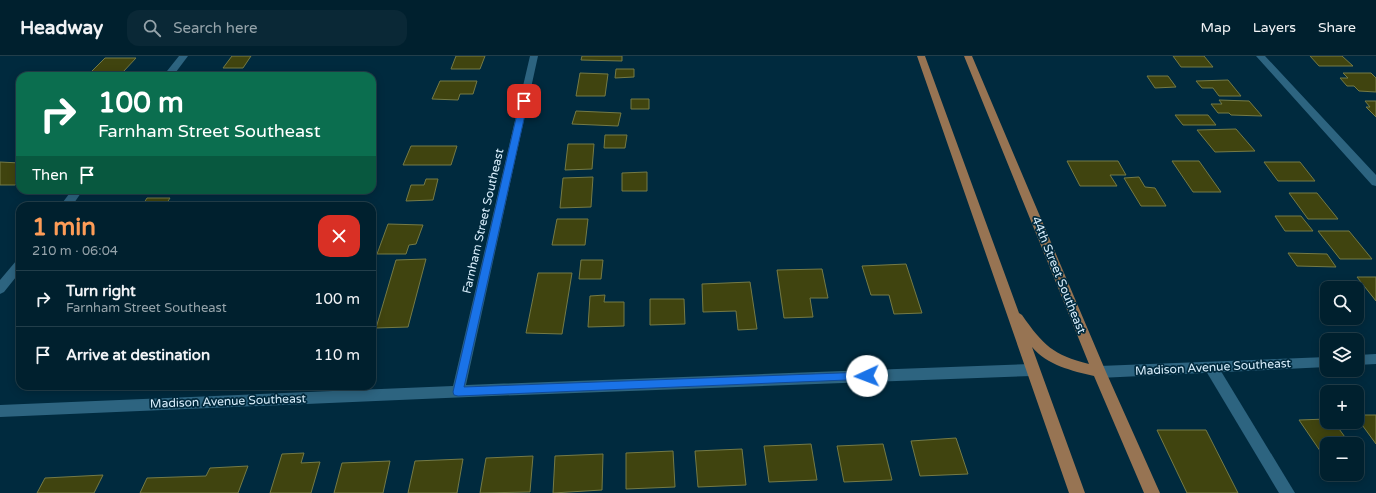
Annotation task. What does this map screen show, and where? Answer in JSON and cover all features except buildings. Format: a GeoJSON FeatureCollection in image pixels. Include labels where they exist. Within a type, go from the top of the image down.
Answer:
{"type":"FeatureCollection","features":[{"type":"Feature","properties":{"kind":"main road"},"geometry":{"type":"LineString","coordinates":[[921,56],[1077,493]]}},
{"type":"Feature","properties":{"kind":"main road","name":"44th Street Southeast"},"geometry":{"type":"LineString","coordinates":[[968,56],[1099,372],[1152,493]]}},
{"type":"Feature","properties":{"kind":"main road"},"geometry":{"type":"LineString","coordinates":[[1010,307],[1039,346],[1057,358],[1074,366],[1099,372]]}},
{"type":"Feature","properties":{"kind":"street"},"geometry":{"type":"LineString","coordinates":[[171,72],[184,56]]}},
{"type":"Feature","properties":{"kind":"street","name":"Farnham Street Southeast"},"geometry":{"type":"LineString","coordinates":[[458,392],[534,56]]}},
{"type":"Feature","properties":{"kind":"street"},"geometry":{"type":"LineString","coordinates":[[1260,56],[1376,182]]}},
{"type":"Feature","properties":{"kind":"street"},"geometry":{"type":"LineString","coordinates":[[0,289],[16,269]]}},
{"type":"Feature","properties":{"kind":"street"},"geometry":{"type":"LineString","coordinates":[[1364,360],[1376,359]]}},
{"type":"Feature","properties":{"kind":"street","name":"Madison Avenue Southeast"},"geometry":{"type":"LineString","coordinates":[[1099,372],[1320,362]]}},
{"type":"Feature","properties":{"kind":"street"},"geometry":{"type":"LineString","coordinates":[[1211,367],[1287,493]]}},
{"type":"Feature","properties":{"kind":"street","name":"Madison Avenue Southeast"},"geometry":{"type":"LineString","coordinates":[[0,411],[1032,370]]}},
{"type":"Feature","properties":{"kind":"route"},"geometry":{"type":"LineString","coordinates":[[524,101],[458,392],[867,376]]}}]}
